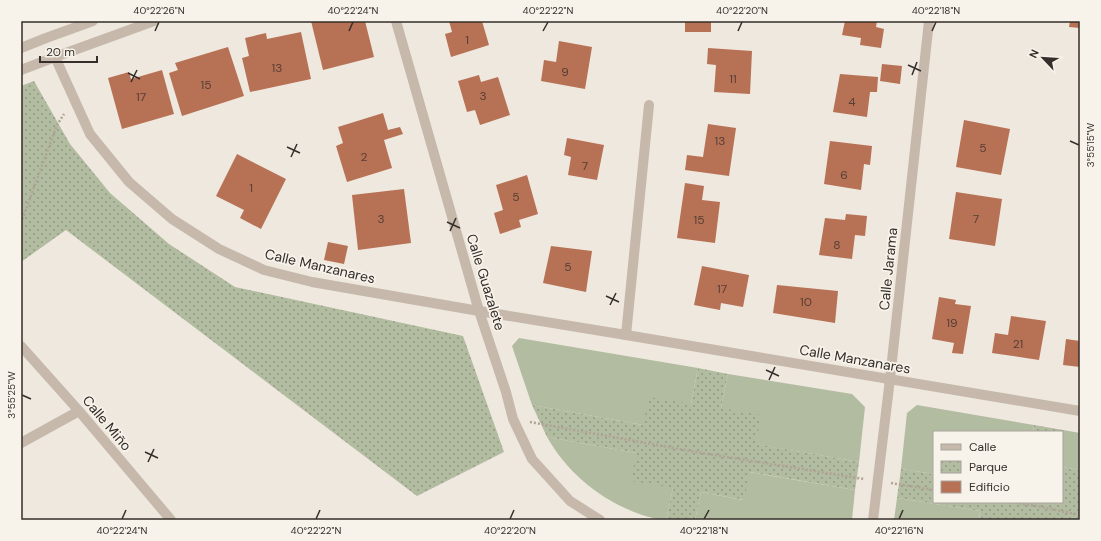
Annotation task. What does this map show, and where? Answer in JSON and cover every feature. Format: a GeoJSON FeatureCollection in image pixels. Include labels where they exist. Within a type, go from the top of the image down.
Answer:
{"type":"FeatureCollection","features":[{"type":"Feature","properties":{"kind":"street"},"geometry":{"type":"LineString","coordinates":[[21,48],[93,21]]}},
{"type":"Feature","properties":{"kind":"street"},"geometry":{"type":"LineString","coordinates":[[21,70],[55,56],[154,21]]}},
{"type":"Feature","properties":{"kind":"street","name":"Calle Guazalete"},"geometry":{"type":"LineString","coordinates":[[396,21],[479,311],[506,392],[513,419],[532,459],[570,501],[600,520]]}},
{"type":"Feature","properties":{"kind":"street","name":"Calle Jarama"},"geometry":{"type":"LineString","coordinates":[[873,520],[929,21]]}},
{"type":"Feature","properties":{"kind":"street","name":"Calle Manzanares"},"geometry":{"type":"LineString","coordinates":[[55,56],[90,134],[129,182],[172,219],[218,249],[264,270],[312,282],[479,311],[1080,411]]}},
{"type":"Feature","properties":{"kind":"street"},"geometry":{"type":"LineString","coordinates":[[626,335],[649,105]]}},
{"type":"Feature","properties":{"kind":"street","name":"Calle Miño"},"geometry":{"type":"LineString","coordinates":[[21,346],[79,411],[171,520]]}},
{"type":"Feature","properties":{"kind":"street"},"geometry":{"type":"LineString","coordinates":[[21,443],[79,411]]}},
{"type":"Feature","properties":{"kind":"path"},"geometry":{"type":"LineString","coordinates":[[21,223],[57,125],[74,99]]}},
{"type":"Feature","properties":{"kind":"path"},"geometry":{"type":"LineString","coordinates":[[513,419],[690,451],[933,490]]}},
{"type":"Feature","properties":{"kind":"path"},"geometry":{"type":"LineString","coordinates":[[1017,503],[1080,515]]}},
{"type":"Feature","properties":{"kind":"green space"},"geometry":{"type":"Polygon","coordinates":[[[34,81],[70,144],[110,193],[169,244],[235,287],[463,336],[504,452],[417,496],[66,230],[21,262],[21,86],[34,81]]]}},
{"type":"Feature","properties":{"kind":"green space"},"geometry":{"type":"Polygon","coordinates":[[[519,338],[698,368],[691,404],[643,425],[532,405],[512,346],[519,338]]]}},
{"type":"Feature","properties":{"kind":"green space"},"geometry":{"type":"Polygon","coordinates":[[[698,368],[728,374],[721,408],[761,415],[756,444],[859,462],[855,490],[750,472],[744,500],[701,492],[695,520],[666,520],[673,488],[631,481],[636,453],[547,437],[532,405],[643,425],[649,397],[691,404],[698,368]]]}},
{"type":"Feature","properties":{"kind":"green space"},"geometry":{"type":"Polygon","coordinates":[[[728,374],[852,394],[865,407],[859,462],[755,444],[721,408],[728,374]]]}},
{"type":"Feature","properties":{"kind":"green space"},"geometry":{"type":"Polygon","coordinates":[[[917,405],[1034,425],[1033,431],[933,431],[933,474],[901,469],[907,413],[917,405]]]}},
{"type":"Feature","properties":{"kind":"green space"},"geometry":{"type":"Polygon","coordinates":[[[1034,425],[1063,430],[1063,431],[1033,431],[1034,425]]]}},
{"type":"Feature","properties":{"kind":"green space"},"geometry":{"type":"Polygon","coordinates":[[[1063,431],[1080,433],[1080,470],[1063,467],[1063,431]]]}},
{"type":"Feature","properties":{"kind":"green space"},"geometry":{"type":"Polygon","coordinates":[[[547,437],[636,453],[673,488],[666,520],[642,515],[627,509],[613,502],[587,485],[565,463],[547,437]]]}},
{"type":"Feature","properties":{"kind":"green space"},"geometry":{"type":"Polygon","coordinates":[[[1063,467],[1080,470],[1080,520],[979,520],[980,511],[897,498],[901,469],[933,474],[933,503],[1063,503],[1063,467]]]}},
{"type":"Feature","properties":{"kind":"green space"},"geometry":{"type":"Polygon","coordinates":[[[749,472],[855,490],[852,520],[695,520],[701,492],[743,500],[749,472]]]}},
{"type":"Feature","properties":{"kind":"green space"},"geometry":{"type":"Polygon","coordinates":[[[897,498],[980,511],[979,520],[894,520],[897,498]]]}},
{"type":"Feature","properties":{"kind":"building"},"geometry":{"type":"Polygon","coordinates":[[[311,21],[365,21],[374,57],[323,70],[311,21]]]}},
{"type":"Feature","properties":{"kind":"building"},"geometry":{"type":"Polygon","coordinates":[[[449,21],[482,21],[489,45],[451,57],[445,34],[452,32],[449,21]]]}},
{"type":"Feature","properties":{"kind":"building"},"geometry":{"type":"Polygon","coordinates":[[[685,21],[711,21],[711,32],[685,32],[685,21]]]}},
{"type":"Feature","properties":{"kind":"building"},"geometry":{"type":"Polygon","coordinates":[[[845,21],[877,21],[876,27],[884,29],[881,48],[860,45],[861,38],[842,35],[845,21]]]}},
{"type":"Feature","properties":{"kind":"building"},"geometry":{"type":"Polygon","coordinates":[[[1070,21],[1080,21],[1080,28],[1069,27],[1070,21]]]}},
{"type":"Feature","properties":{"kind":"building"},"geometry":{"type":"Polygon","coordinates":[[[301,32],[311,79],[250,92],[242,58],[249,56],[245,38],[266,33],[267,39],[301,32]]]}},
{"type":"Feature","properties":{"kind":"building"},"geometry":{"type":"Polygon","coordinates":[[[559,41],[592,47],[585,89],[541,81],[544,60],[556,62],[559,41]]]}},
{"type":"Feature","properties":{"kind":"building"},"geometry":{"type":"Polygon","coordinates":[[[228,47],[244,96],[182,116],[169,73],[178,70],[175,63],[228,47]]]}},
{"type":"Feature","properties":{"kind":"building"},"geometry":{"type":"Polygon","coordinates":[[[708,48],[752,51],[750,94],[714,92],[716,65],[707,64],[708,48]]]}},
{"type":"Feature","properties":{"kind":"building"},"geometry":{"type":"Polygon","coordinates":[[[882,64],[902,66],[900,84],[880,81],[882,64]]]}},
{"type":"Feature","properties":{"kind":"building"},"geometry":{"type":"Polygon","coordinates":[[[162,70],[174,114],[122,129],[108,78],[129,72],[131,79],[162,70]]]}},
{"type":"Feature","properties":{"kind":"building"},"geometry":{"type":"Polygon","coordinates":[[[840,74],[878,77],[877,92],[870,92],[867,117],[833,112],[840,74]]]}},
{"type":"Feature","properties":{"kind":"building"},"geometry":{"type":"Polygon","coordinates":[[[479,75],[481,82],[498,77],[510,115],[480,125],[475,110],[467,112],[458,81],[479,75]]]}},
{"type":"Feature","properties":{"kind":"building"},"geometry":{"type":"Polygon","coordinates":[[[383,113],[388,130],[400,127],[403,134],[384,140],[392,168],[347,182],[336,146],[343,143],[338,127],[383,113]]]}},
{"type":"Feature","properties":{"kind":"building"},"geometry":{"type":"Polygon","coordinates":[[[964,120],[1010,129],[1001,175],[956,167],[964,120]]]}},
{"type":"Feature","properties":{"kind":"building"},"geometry":{"type":"Polygon","coordinates":[[[708,124],[736,128],[729,176],[685,170],[687,155],[703,157],[708,124]]]}},
{"type":"Feature","properties":{"kind":"building"},"geometry":{"type":"Polygon","coordinates":[[[567,138],[604,145],[597,180],[568,175],[571,157],[564,155],[567,138]]]}},
{"type":"Feature","properties":{"kind":"building"},"geometry":{"type":"Polygon","coordinates":[[[830,141],[872,146],[870,165],[864,164],[861,190],[824,184],[830,141]]]}},
{"type":"Feature","properties":{"kind":"building"},"geometry":{"type":"Polygon","coordinates":[[[237,154],[286,179],[261,229],[240,218],[244,210],[216,196],[237,154]]]}},
{"type":"Feature","properties":{"kind":"building"},"geometry":{"type":"Polygon","coordinates":[[[527,175],[538,214],[519,220],[521,227],[500,234],[494,213],[503,210],[496,185],[527,175]]]}},
{"type":"Feature","properties":{"kind":"building"},"geometry":{"type":"Polygon","coordinates":[[[685,183],[704,186],[702,200],[720,202],[715,243],[677,238],[685,183]]]}},
{"type":"Feature","properties":{"kind":"building"},"geometry":{"type":"Polygon","coordinates":[[[404,189],[411,243],[358,250],[352,195],[404,189]]]}},
{"type":"Feature","properties":{"kind":"building"},"geometry":{"type":"Polygon","coordinates":[[[956,192],[1002,199],[995,246],[949,239],[956,192]]]}},
{"type":"Feature","properties":{"kind":"building"},"geometry":{"type":"Polygon","coordinates":[[[846,214],[867,216],[865,236],[855,235],[852,259],[819,255],[825,218],[845,220],[846,214]]]}},
{"type":"Feature","properties":{"kind":"building"},"geometry":{"type":"Polygon","coordinates":[[[328,242],[348,246],[344,264],[324,260],[328,242]]]}},
{"type":"Feature","properties":{"kind":"building"},"geometry":{"type":"Polygon","coordinates":[[[551,246],[592,251],[586,292],[543,283],[551,246]]]}},
{"type":"Feature","properties":{"kind":"building"},"geometry":{"type":"Polygon","coordinates":[[[702,266],[749,275],[743,307],[721,303],[720,310],[694,305],[702,266]]]}},
{"type":"Feature","properties":{"kind":"building"},"geometry":{"type":"Polygon","coordinates":[[[777,285],[838,291],[835,323],[773,313],[777,285]]]}},
{"type":"Feature","properties":{"kind":"building"},"geometry":{"type":"Polygon","coordinates":[[[939,297],[956,300],[955,304],[971,306],[963,354],[952,353],[954,343],[932,339],[939,297]]]}},
{"type":"Feature","properties":{"kind":"building"},"geometry":{"type":"Polygon","coordinates":[[[1011,316],[1046,321],[1039,360],[992,353],[995,333],[1008,335],[1011,316]]]}},
{"type":"Feature","properties":{"kind":"building"},"geometry":{"type":"Polygon","coordinates":[[[1066,339],[1080,341],[1080,367],[1063,365],[1066,339]]]}}]}
